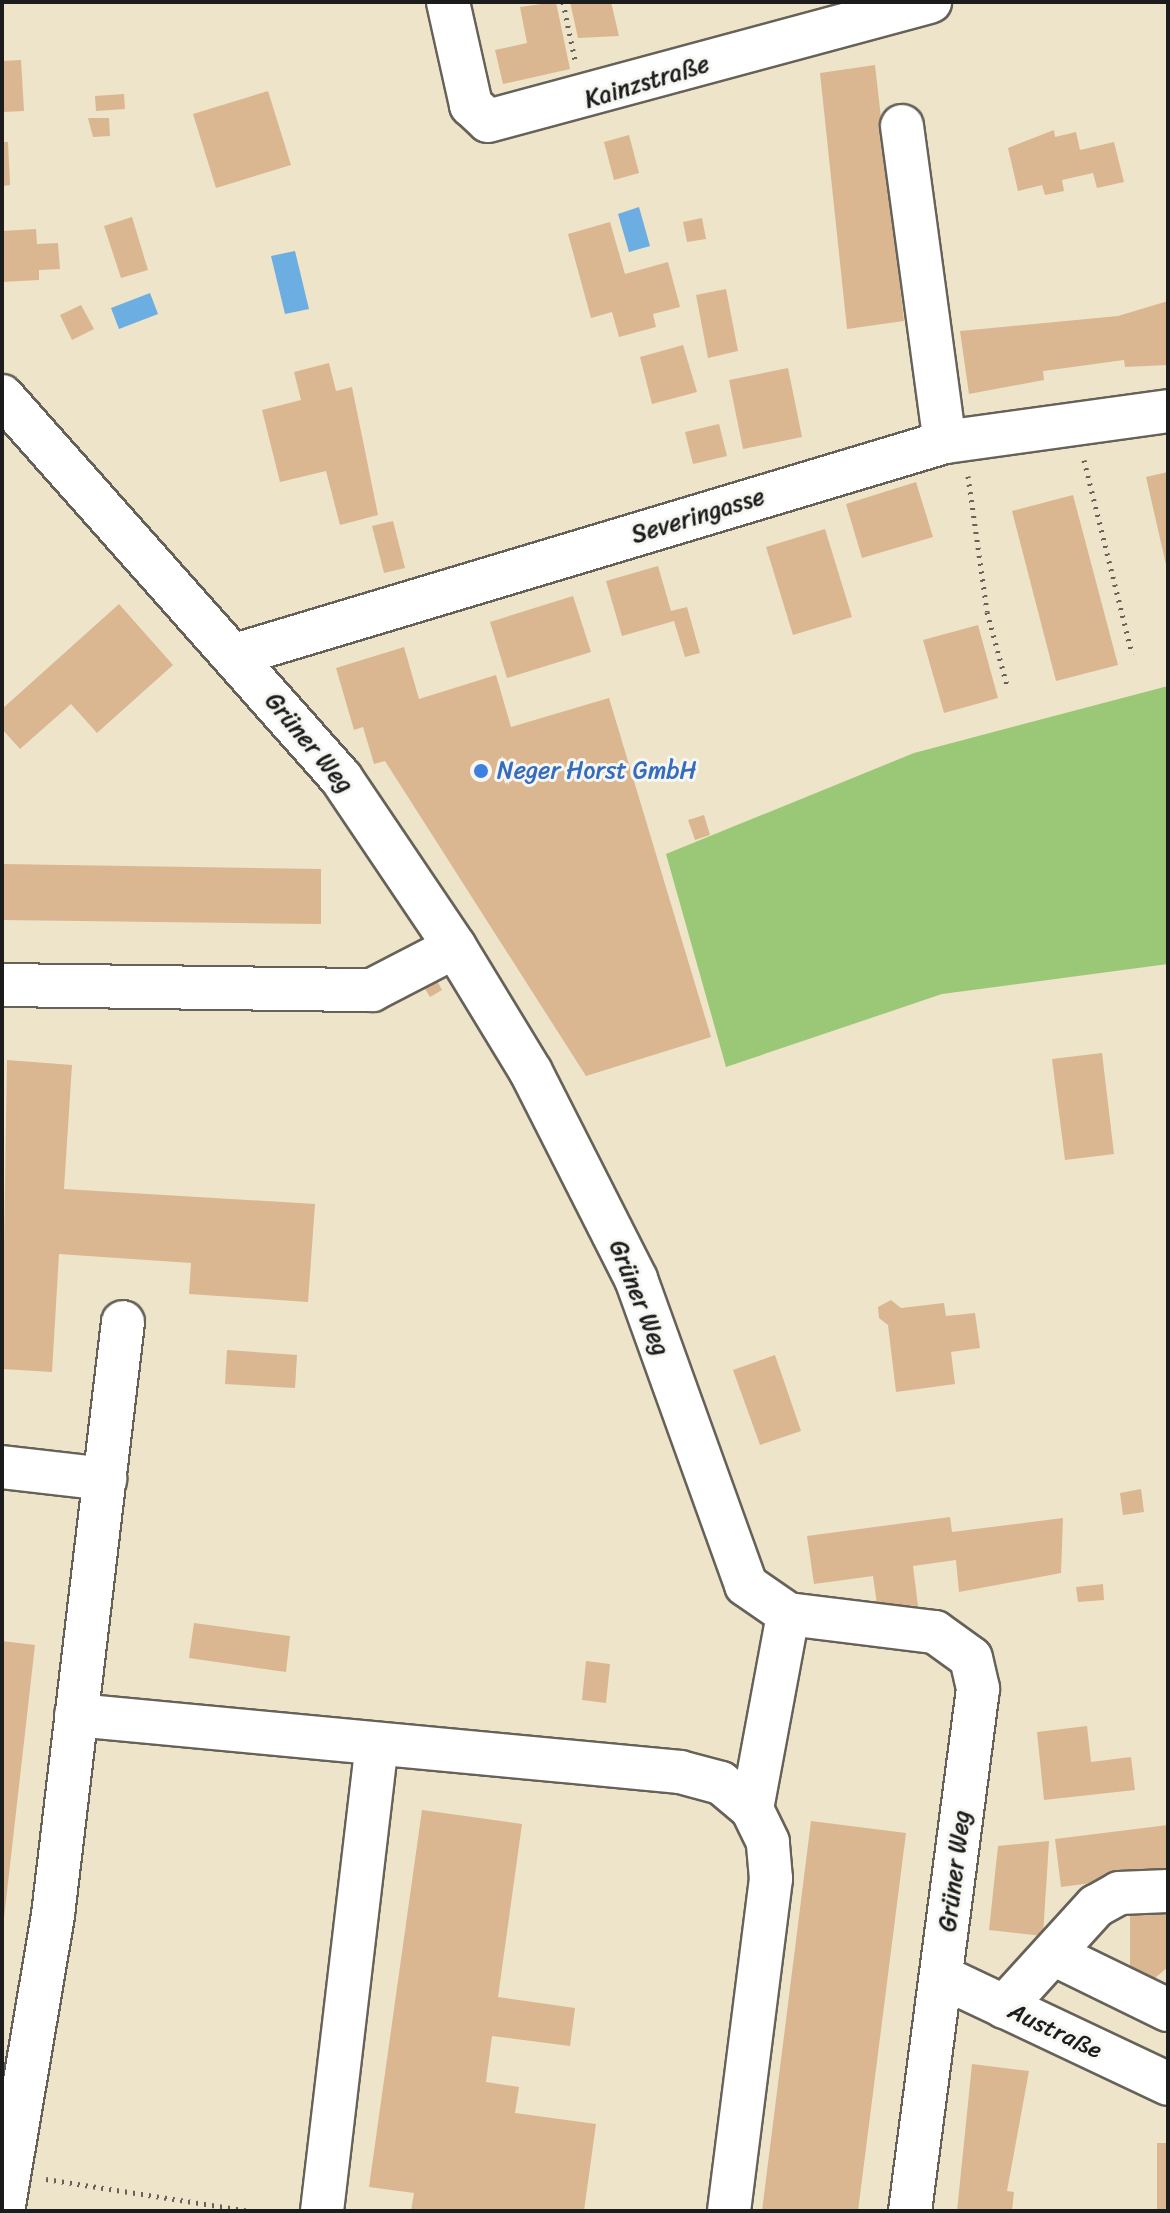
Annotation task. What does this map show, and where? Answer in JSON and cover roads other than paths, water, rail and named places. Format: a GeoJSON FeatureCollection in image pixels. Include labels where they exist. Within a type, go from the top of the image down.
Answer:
{"type":"FeatureCollection","features":[{"type":"Feature","properties":{"kind":"street","name":"Kainzstraße"},"geometry":{"type":"LineString","coordinates":[[448,2],[471,105],[488,121],[585,101],[930,2]]}},
{"type":"Feature","properties":{"kind":"street"},"geometry":{"type":"LineString","coordinates":[[902,126],[954,441]]}},
{"type":"Feature","properties":{"kind":"street","name":"Grüner Weg"},"geometry":{"type":"LineString","coordinates":[[2,396],[341,778],[455,947],[531,1072],[636,1279],[746,1585],[788,1614],[935,1632],[971,1658],[978,1689],[910,2211]]}},
{"type":"Feature","properties":{"kind":"street","name":"Severingasse"},"geometry":{"type":"LineString","coordinates":[[235,655],[954,441],[1168,411]]}},
{"type":"Feature","properties":{"kind":"street"},"geometry":{"type":"LineString","coordinates":[[2,985],[372,990],[455,947]]}},
{"type":"Feature","properties":{"kind":"street"},"geometry":{"type":"LineString","coordinates":[[6,2192],[53,1915],[123,1322]]}},
{"type":"Feature","properties":{"kind":"street"},"geometry":{"type":"LineString","coordinates":[[2,1467],[105,1479]]}},
{"type":"Feature","properties":{"kind":"street"},"geometry":{"type":"LineString","coordinates":[[752,1809],[788,1614]]}},
{"type":"Feature","properties":{"kind":"street"},"geometry":{"type":"LineString","coordinates":[[76,1715],[376,1748],[680,1772],[721,1783],[752,1809],[768,1842],[771,1879],[729,2211]]}},
{"type":"Feature","properties":{"kind":"street"},"geometry":{"type":"LineString","coordinates":[[322,2211],[376,1748]]}},
{"type":"Feature","properties":{"kind":"street"},"geometry":{"type":"LineString","coordinates":[[1004,2007],[1096,1906],[1119,1893],[1168,1891]]}},
{"type":"Feature","properties":{"kind":"street"},"geometry":{"type":"LineString","coordinates":[[1053,1954],[1168,2010]]}},
{"type":"Feature","properties":{"kind":"street","name":"Austraße"},"geometry":{"type":"LineString","coordinates":[[942,1977],[1168,2084]]}},
{"type":"Feature","properties":{"kind":"water"},"geometry":{"type":"Polygon","coordinates":[[[639,207],[650,246],[629,252],[618,214],[639,207]]]}},
{"type":"Feature","properties":{"kind":"water"},"geometry":{"type":"Polygon","coordinates":[[[295,251],[309,309],[285,314],[271,256],[295,251]]]}},
{"type":"Feature","properties":{"kind":"water"},"geometry":{"type":"Polygon","coordinates":[[[150,293],[158,314],[119,329],[111,308],[150,293]]]}},
{"type":"Feature","properties":{"kind":"place","name":"Neger Horst GmbH"},"geometry":{"type":"Point","coordinates":[481,771]}}]}
